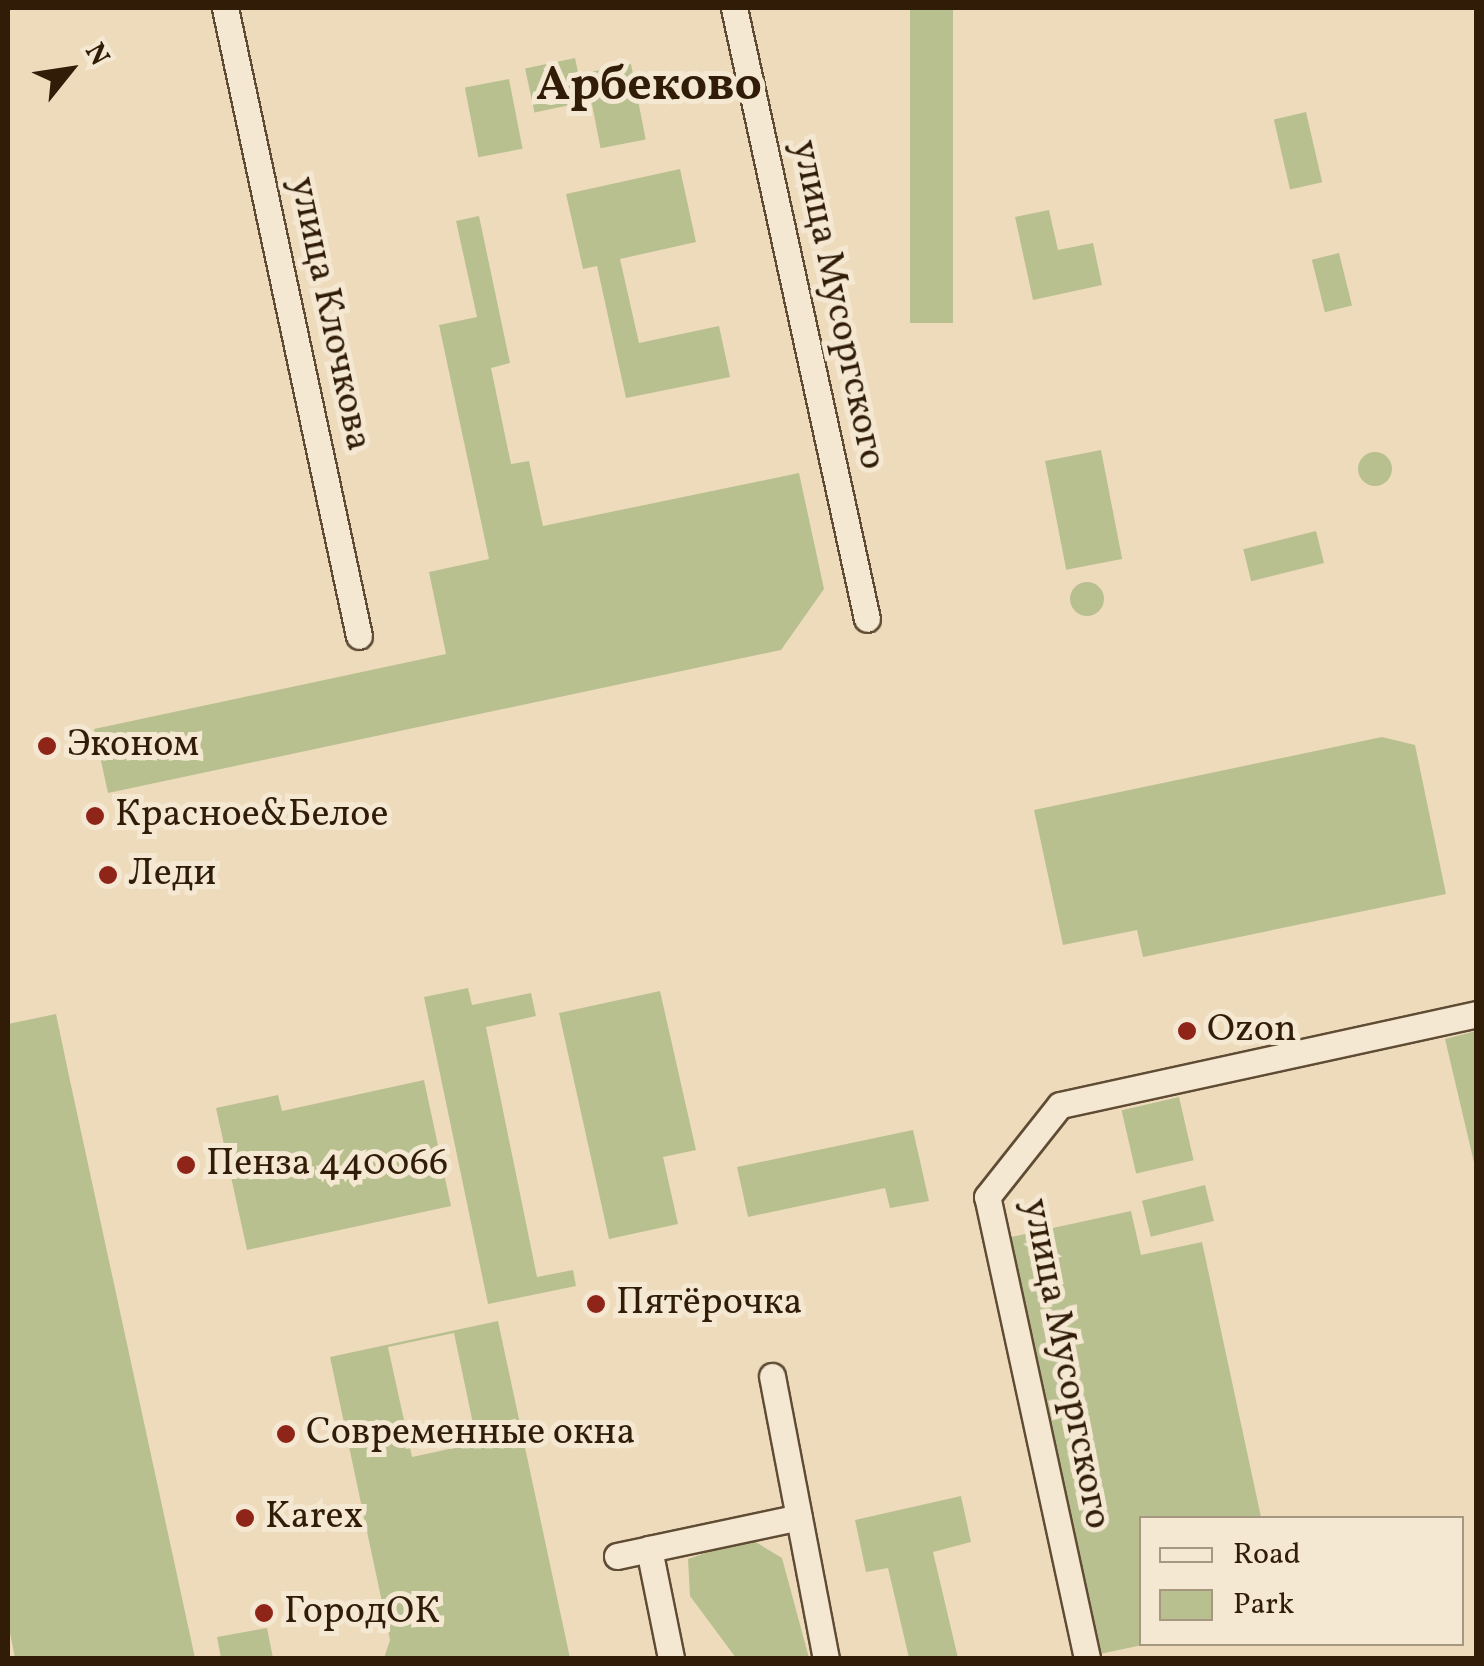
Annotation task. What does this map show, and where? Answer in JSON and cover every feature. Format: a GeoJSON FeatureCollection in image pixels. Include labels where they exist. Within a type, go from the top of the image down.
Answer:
{"type":"FeatureCollection","features":[{"type":"Feature","properties":{"kind":"street","name":"улица Клочкова"},"geometry":{"type":"LineString","coordinates":[[226,8],[359,636]]}},
{"type":"Feature","properties":{"kind":"street","name":"улица Мусоргского"},"geometry":{"type":"LineString","coordinates":[[734,8],[866,619]]}},
{"type":"Feature","properties":{"kind":"street","name":"улица Мусоргского"},"geometry":{"type":"LineString","coordinates":[[1086,1658],[987,1197],[1060,1105],[1476,1014]]}},
{"type":"Feature","properties":{"kind":"street"},"geometry":{"type":"LineString","coordinates":[[772,1376],[826,1658]]}},
{"type":"Feature","properties":{"kind":"street"},"geometry":{"type":"LineString","coordinates":[[616,1556],[799,1517]]}},
{"type":"Feature","properties":{"kind":"street"},"geometry":{"type":"LineString","coordinates":[[650,1549],[672,1658]]}},
{"type":"Feature","properties":{"kind":"green space"},"geometry":{"type":"Polygon","coordinates":[[[910,8],[953,8],[953,323],[910,323],[910,8]]]}},
{"type":"Feature","properties":{"kind":"green space"},"geometry":{"type":"Polygon","coordinates":[[[575,58],[584,102],[534,113],[525,69],[575,58]]]}},
{"type":"Feature","properties":{"kind":"green space"},"geometry":{"type":"Polygon","coordinates":[[[631,64],[646,140],[601,148],[586,73],[631,64]]]}},
{"type":"Feature","properties":{"kind":"green space"},"geometry":{"type":"Polygon","coordinates":[[[509,79],[523,149],[478,157],[465,88],[509,79]]]}},
{"type":"Feature","properties":{"kind":"green space"},"geometry":{"type":"Polygon","coordinates":[[[1306,112],[1322,182],[1290,190],[1274,119],[1306,112]]]}},
{"type":"Feature","properties":{"kind":"green space"},"geometry":{"type":"Polygon","coordinates":[[[680,169],[696,242],[620,259],[639,343],[719,326],[730,377],[626,398],[597,266],[583,269],[566,194],[680,169]]]}},
{"type":"Feature","properties":{"kind":"green space"},"geometry":{"type":"Polygon","coordinates":[[[1049,210],[1058,250],[1093,243],[1102,285],[1033,300],[1015,217],[1049,210]]]}},
{"type":"Feature","properties":{"kind":"green space"},"geometry":{"type":"Polygon","coordinates":[[[479,216],[510,363],[491,368],[511,464],[529,461],[543,526],[799,473],[824,589],[781,650],[108,793],[94,729],[446,654],[429,572],[489,559],[439,325],[477,317],[456,221],[479,216]]]}},
{"type":"Feature","properties":{"kind":"green space"},"geometry":{"type":"Polygon","coordinates":[[[1339,253],[1352,305],[1325,312],[1312,260],[1339,253]]]}},
{"type":"Feature","properties":{"kind":"green space"},"geometry":{"type":"Polygon","coordinates":[[[1101,450],[1122,559],[1066,570],[1045,461],[1101,450]]]}},
{"type":"Feature","properties":{"kind":"green space"},"geometry":{"type":"Polygon","coordinates":[[[1375,452],[1387,457],[1392,469],[1387,481],[1375,486],[1363,481],[1358,469],[1363,457],[1375,452]]]}},
{"type":"Feature","properties":{"kind":"green space"},"geometry":{"type":"Polygon","coordinates":[[[1316,531],[1324,563],[1251,581],[1243,549],[1316,531]]]}},
{"type":"Feature","properties":{"kind":"green space"},"geometry":{"type":"Polygon","coordinates":[[[1087,582],[1099,587],[1104,599],[1099,611],[1087,616],[1075,611],[1070,599],[1075,587],[1087,582]]]}},
{"type":"Feature","properties":{"kind":"green space"},"geometry":{"type":"Polygon","coordinates":[[[1382,737],[1415,745],[1446,894],[1143,957],[1137,930],[1063,945],[1034,810],[1382,737]]]}},
{"type":"Feature","properties":{"kind":"green space"},"geometry":{"type":"Polygon","coordinates":[[[468,988],[472,1005],[531,993],[536,1016],[486,1027],[537,1277],[573,1270],[576,1286],[488,1304],[424,997],[468,988]]]}},
{"type":"Feature","properties":{"kind":"green space"},"geometry":{"type":"Polygon","coordinates":[[[660,991],[696,1150],[663,1157],[678,1224],[609,1239],[559,1013],[660,991]]]}},
{"type":"Feature","properties":{"kind":"green space"},"geometry":{"type":"Polygon","coordinates":[[[56,1014],[195,1658],[15,1658],[8,1623],[8,1024],[56,1014]]]}},
{"type":"Feature","properties":{"kind":"green space"},"geometry":{"type":"Polygon","coordinates":[[[1476,1031],[1476,1171],[1445,1039],[1476,1031]]]}},
{"type":"Feature","properties":{"kind":"green space"},"geometry":{"type":"Polygon","coordinates":[[[424,1080],[451,1206],[247,1250],[216,1108],[278,1095],[282,1111],[424,1080]]]}},
{"type":"Feature","properties":{"kind":"green space"},"geometry":{"type":"Polygon","coordinates":[[[1179,1097],[1194,1160],[1136,1174],[1122,1110],[1179,1097]]]}},
{"type":"Feature","properties":{"kind":"green space"},"geometry":{"type":"Polygon","coordinates":[[[913,1130],[929,1201],[890,1208],[885,1188],[748,1217],[737,1167],[913,1130]]]}},
{"type":"Feature","properties":{"kind":"green space"},"geometry":{"type":"Polygon","coordinates":[[[1205,1185],[1214,1221],[1151,1237],[1142,1201],[1205,1185]]]}},
{"type":"Feature","properties":{"kind":"green space"},"geometry":{"type":"Polygon","coordinates":[[[1131,1211],[1141,1255],[1202,1242],[1261,1516],[1139,1516],[1139,1646],[1100,1654],[1011,1237],[1131,1211]]]}},
{"type":"Feature","properties":{"kind":"green space"},"geometry":{"type":"Polygon","coordinates":[[[498,1321],[570,1658],[384,1658],[390,1640],[330,1357],[498,1321]],[[454,1333],[388,1347],[412,1457],[477,1443],[454,1333]]]}},
{"type":"Feature","properties":{"kind":"green space"},"geometry":{"type":"Polygon","coordinates":[[[961,1496],[971,1542],[933,1552],[958,1658],[909,1658],[888,1568],[866,1572],[855,1520],[961,1496]]]}},
{"type":"Feature","properties":{"kind":"green space"},"geometry":{"type":"Polygon","coordinates":[[[749,1538],[782,1558],[809,1658],[736,1658],[690,1596],[688,1559],[749,1538]]]}},
{"type":"Feature","properties":{"kind":"green space"},"geometry":{"type":"Polygon","coordinates":[[[267,1628],[273,1658],[221,1658],[217,1637],[267,1628]]]}},
{"type":"Feature","properties":{"kind":"place","name":"Эконом"},"geometry":{"type":"Point","coordinates":[47,746]}},
{"type":"Feature","properties":{"kind":"place","name":"Красное&Белое"},"geometry":{"type":"Point","coordinates":[95,816]}},
{"type":"Feature","properties":{"kind":"place","name":"Леди"},"geometry":{"type":"Point","coordinates":[108,875]}},
{"type":"Feature","properties":{"kind":"place","name":"Ozon"},"geometry":{"type":"Point","coordinates":[1187,1031]}},
{"type":"Feature","properties":{"kind":"place","name":"Пенза 440066"},"geometry":{"type":"Point","coordinates":[186,1165]}},
{"type":"Feature","properties":{"kind":"place","name":"Пятёрочка"},"geometry":{"type":"Point","coordinates":[596,1304]}},
{"type":"Feature","properties":{"kind":"place","name":"Современные окна"},"geometry":{"type":"Point","coordinates":[286,1434]}},
{"type":"Feature","properties":{"kind":"place","name":"Karex"},"geometry":{"type":"Point","coordinates":[245,1518]}},
{"type":"Feature","properties":{"kind":"place","name":"ГородОК"},"geometry":{"type":"Point","coordinates":[264,1613]}},
{"type":"Feature","properties":{"kind":"district","name":"Арбеково"},"geometry":{"type":"Point","coordinates":[649,87]}}]}
